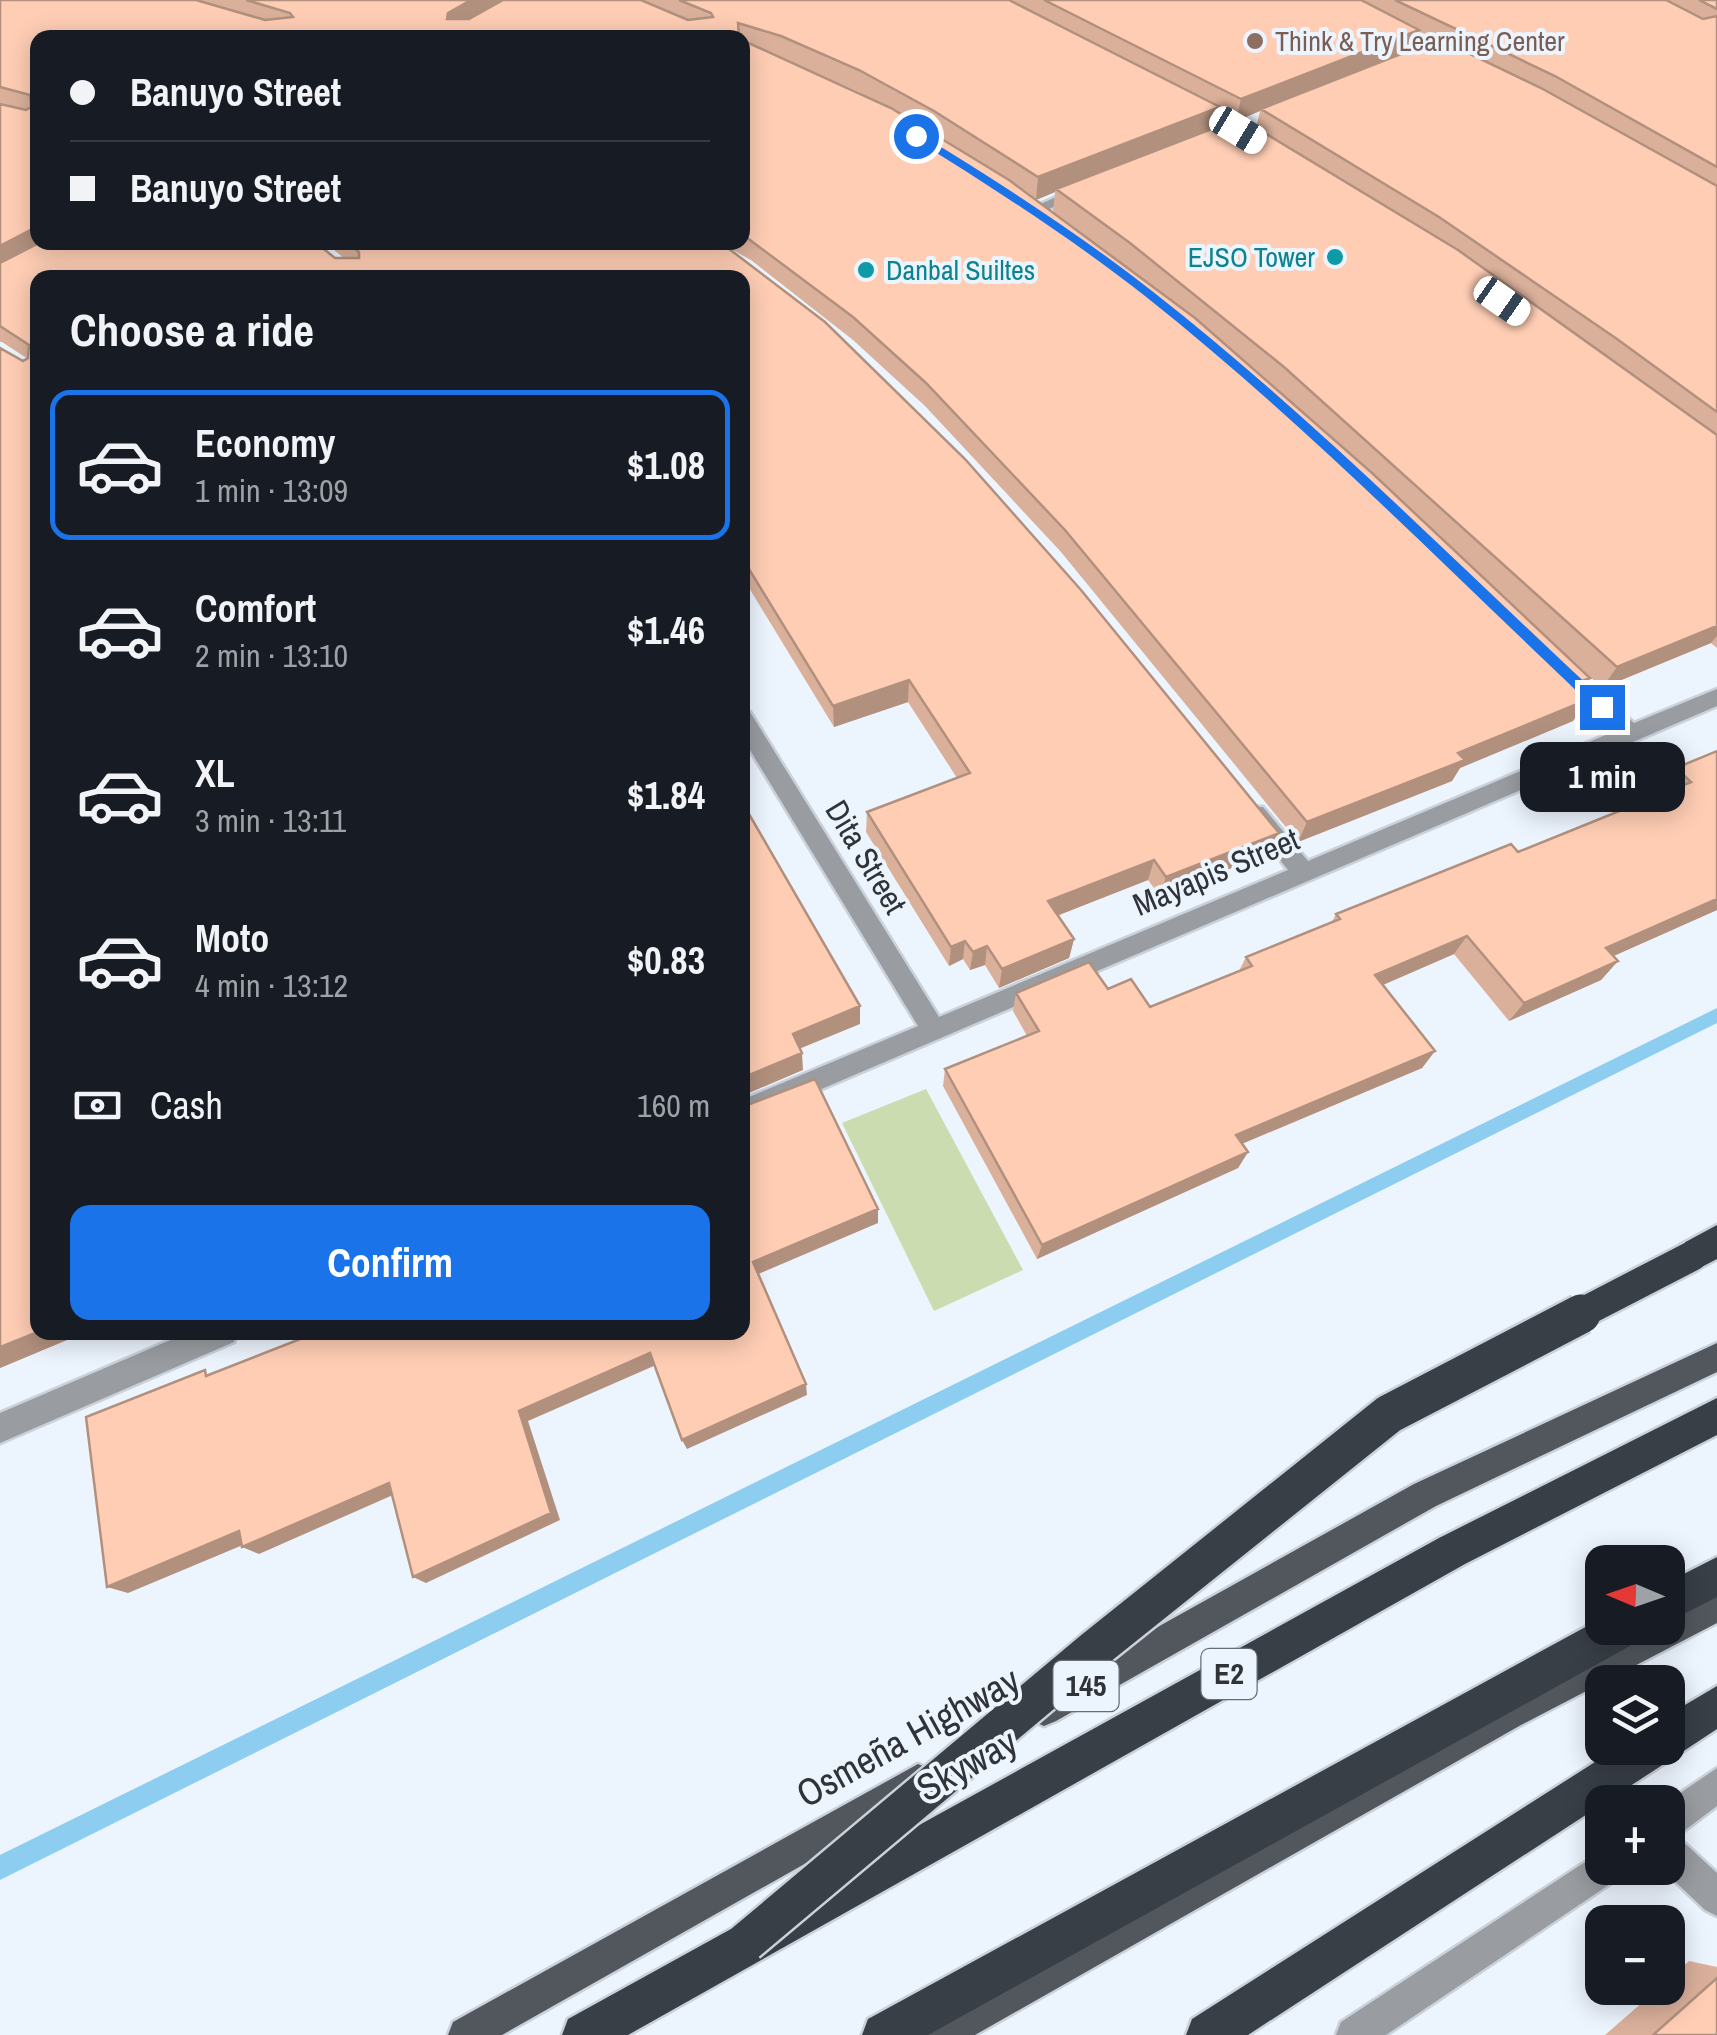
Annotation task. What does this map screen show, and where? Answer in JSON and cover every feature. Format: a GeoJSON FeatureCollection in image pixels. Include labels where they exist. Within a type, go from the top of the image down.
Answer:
{"type":"FeatureCollection","features":[{"type":"Feature","properties":{"kind":"highway"},"geometry":{"type":"LineString","coordinates":[[746,1942],[1095,1648],[1389,1414],[1717,1241]]}},
{"type":"Feature","properties":{"kind":"highway","name":"Skyway"},"geometry":{"type":"LineString","coordinates":[[584,2035],[1452,1551],[1717,1416]]}},
{"type":"Feature","properties":{"kind":"highway"},"geometry":{"type":"LineString","coordinates":[[1685,1594],[1717,1576]]}},
{"type":"Feature","properties":{"kind":"highway"},"geometry":{"type":"LineString","coordinates":[[884,2035],[1592,1645]]}},
{"type":"Feature","properties":{"kind":"highway"},"geometry":{"type":"LineString","coordinates":[[1685,1727],[1717,1706]]}},
{"type":"Feature","properties":{"kind":"highway"},"geometry":{"type":"LineString","coordinates":[[1208,2035],[1627,1765]]}},
{"type":"Feature","properties":{"kind":"main road","name":"Osmeña Highway"},"geometry":{"type":"LineString","coordinates":[[466,2035],[1425,1495],[1717,1358]]}},
{"type":"Feature","properties":{"kind":"main road"},"geometry":{"type":"LineString","coordinates":[[939,2035],[1509,1714],[1717,1606]]}},
{"type":"Feature","properties":{"kind":"street"},"geometry":{"type":"LineString","coordinates":[[1326,0],[1466,67]]}},
{"type":"Feature","properties":{"kind":"street"},"geometry":{"type":"LineString","coordinates":[[1417,58],[1435,51]]}},
{"type":"Feature","properties":{"kind":"street"},"geometry":{"type":"LineString","coordinates":[[1018,199],[1042,215],[1106,182]]}},
{"type":"Feature","properties":{"kind":"street"},"geometry":{"type":"LineString","coordinates":[[1546,654],[1631,734]]}},
{"type":"Feature","properties":{"kind":"street","name":"Mayapis Street"},"geometry":{"type":"LineString","coordinates":[[750,1109],[1717,697]]}},
{"type":"Feature","properties":{"kind":"street","name":"Dita Street"},"geometry":{"type":"LineString","coordinates":[[750,731],[934,1030]]}},
{"type":"Feature","properties":{"kind":"street"},"geometry":{"type":"LineString","coordinates":[[1244,799],[1304,873]]}},
{"type":"Feature","properties":{"kind":"street"},"geometry":{"type":"LineString","coordinates":[[0,1428],[205,1340]]}},
{"type":"Feature","properties":{"kind":"street"},"geometry":{"type":"LineString","coordinates":[[1685,1809],[1717,1784]]}},
{"type":"Feature","properties":{"kind":"street"},"geometry":{"type":"LineString","coordinates":[[1685,1867],[1717,1898]]}},
{"type":"Feature","properties":{"kind":"street"},"geometry":{"type":"LineString","coordinates":[[1354,2035],[1585,1881]]}},
{"type":"Feature","properties":{"kind":"green space"},"geometry":{"type":"Polygon","coordinates":[[[926,1089],[1023,1270],[934,1311],[842,1123],[926,1089]]]}},
{"type":"Feature","properties":{"kind":"building"},"geometry":{"type":"Polygon","coordinates":[[[0,0],[196,0],[265,20],[293,17],[246,0],[471,0],[448,13],[447,19],[469,19],[503,0],[641,0],[688,20],[713,17],[679,0],[1009,0],[1220,107],[1038,177],[934,111],[859,70],[781,36],[738,23],[738,30],[30,30],[30,95],[0,87],[0,0]]]}},
{"type":"Feature","properties":{"kind":"building"},"geometry":{"type":"Polygon","coordinates":[[[1044,0],[1361,0],[1419,30],[1241,99],[1044,0]]]}},
{"type":"Feature","properties":{"kind":"building"},"geometry":{"type":"Polygon","coordinates":[[[1395,0],[1666,0],[1703,19],[1717,16],[1717,167],[1555,76],[1395,0]]]}},
{"type":"Feature","properties":{"kind":"building"},"geometry":{"type":"Polygon","coordinates":[[[1699,0],[1717,0],[1717,9],[1699,0]]]}},
{"type":"Feature","properties":{"kind":"building"},"geometry":{"type":"Polygon","coordinates":[[[1439,39],[1541,88],[1717,186],[1717,412],[1439,217],[1261,109],[1439,39]]]}},
{"type":"Feature","properties":{"kind":"building"},"geometry":{"type":"Polygon","coordinates":[[[750,44],[891,108],[1009,180],[1195,318],[1372,473],[1590,678],[1572,685],[1587,700],[1458,753],[1465,760],[1307,822],[1065,530],[926,383],[853,317],[750,240],[750,44]]]}},
{"type":"Feature","properties":{"kind":"building"},"geometry":{"type":"Polygon","coordinates":[[[0,104],[30,108],[30,230],[0,246],[0,104]]]}},
{"type":"Feature","properties":{"kind":"building"},"geometry":{"type":"Polygon","coordinates":[[[1240,118],[1458,250],[1717,435],[1717,626],[1617,667],[1284,367],[1056,189],[1240,118]]]}},
{"type":"Feature","properties":{"kind":"building"},"geometry":{"type":"Polygon","coordinates":[[[30,248],[325,250],[335,258],[359,258],[356,250],[730,250],[825,322],[965,459],[1081,590],[1279,833],[1166,877],[1154,860],[1048,901],[1074,939],[1002,969],[987,946],[973,952],[965,941],[951,947],[867,812],[970,773],[909,680],[833,706],[750,571],[750,270],[30,270],[30,1335],[0,1347],[0,348],[23,361],[28,358],[29,345],[0,326],[0,263],[30,248]]]}},
{"type":"Feature","properties":{"kind":"building"},"geometry":{"type":"Polygon","coordinates":[[[1717,751],[1717,899],[1606,948],[1618,961],[1524,1003],[1467,936],[1375,975],[1435,1051],[1236,1135],[1248,1152],[1042,1245],[945,1069],[1039,1031],[1016,993],[1089,962],[1108,989],[1131,979],[1150,1007],[1252,966],[1246,957],[1340,919],[1336,914],[1511,844],[1518,852],[1691,782],[1676,768],[1717,751]]]}},
{"type":"Feature","properties":{"kind":"building"},"geometry":{"type":"Polygon","coordinates":[[[750,816],[860,1006],[793,1034],[802,1053],[750,1075],[750,816]]]}},
{"type":"Feature","properties":{"kind":"building"},"geometry":{"type":"Polygon","coordinates":[[[815,1079],[878,1209],[753,1262],[806,1384],[682,1440],[650,1353],[519,1411],[551,1513],[413,1577],[389,1483],[242,1547],[239,1531],[107,1587],[86,1417],[205,1370],[206,1376],[298,1340],[750,1340],[750,1104],[815,1079]]]}},
{"type":"Feature","properties":{"kind":"building"},"geometry":{"type":"Polygon","coordinates":[[[1717,1978],[1717,2035],[1653,2035],[1717,1978]]]}},
{"type":"Feature","properties":{"kind":"waterway"},"geometry":{"type":"LineString","coordinates":[[0,1868],[1717,1015]]}},
{"type":"Feature","properties":{"kind":"place","name":"Think & Try Learning Center"},"geometry":{"type":"Point","coordinates":[1255,41]}},
{"type":"Feature","properties":{"kind":"place","name":"EJSO Tower"},"geometry":{"type":"Point","coordinates":[1335,257]}},
{"type":"Feature","properties":{"kind":"place","name":"Danbal Suiltes"},"geometry":{"type":"Point","coordinates":[866,270]}},
{"type":"Feature","properties":{"kind":"route"},"geometry":{"type":"LineString","coordinates":[[916,136],[1035,210],[1149,294],[1262,390],[1602,707]]}}]}
